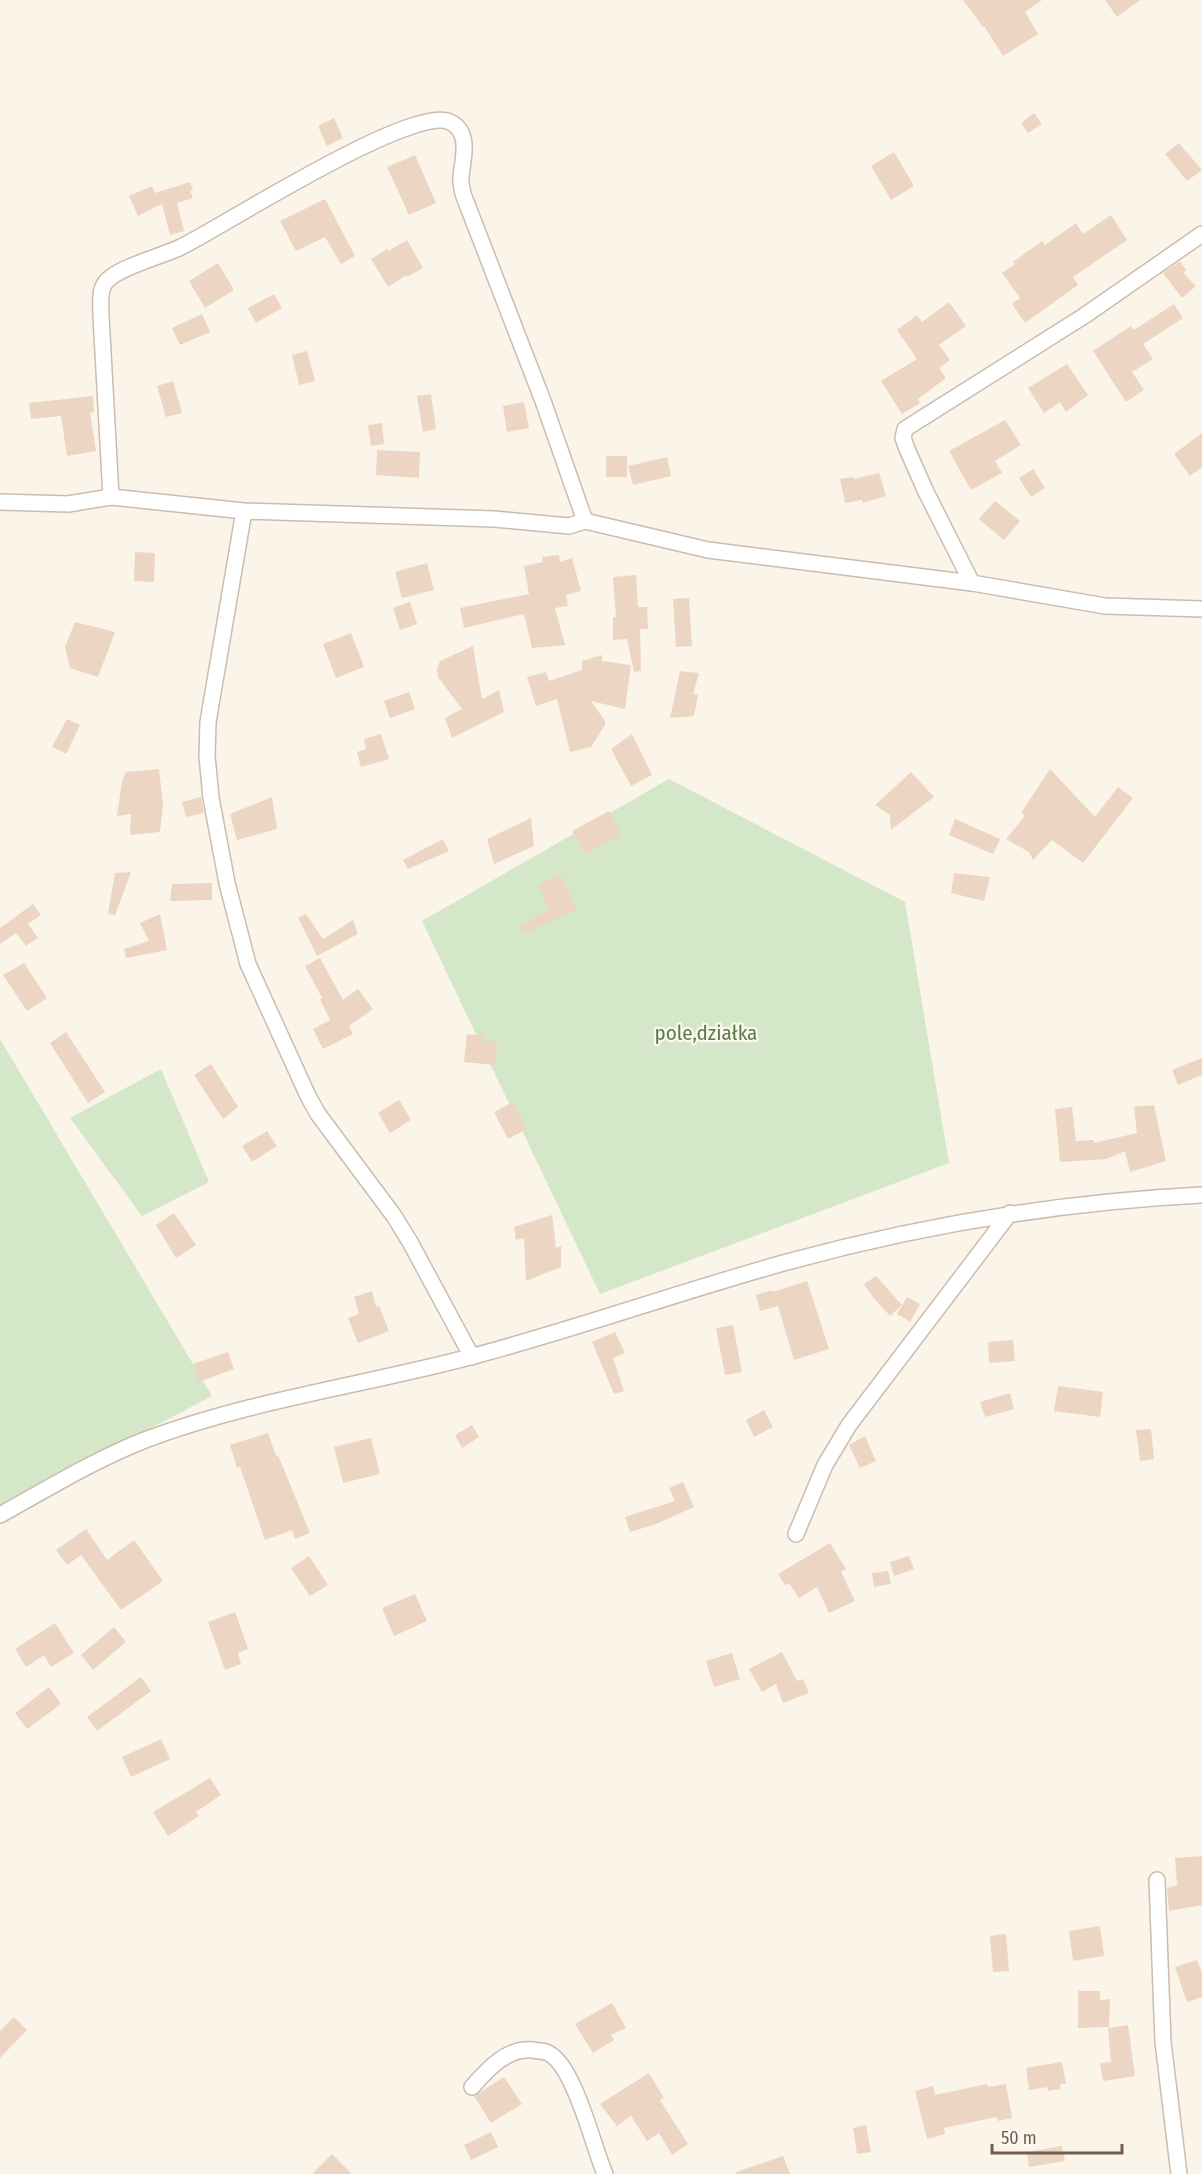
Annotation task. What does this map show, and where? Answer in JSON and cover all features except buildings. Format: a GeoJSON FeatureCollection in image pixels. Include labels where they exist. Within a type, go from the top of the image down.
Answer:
{"type":"FeatureCollection","features":[{"type":"Feature","properties":{"kind":"street"},"geometry":{"type":"LineString","coordinates":[[111,497],[101,316],[101,296],[106,281],[120,272],[182,246],[333,161],[407,128],[438,120],[450,122],[461,134],[465,150],[461,178],[463,194],[543,401],[585,521]]}},
{"type":"Feature","properties":{"kind":"street"},"geometry":{"type":"LineString","coordinates":[[972,583],[907,449],[903,438],[905,429],[1084,316],[1202,234]]}},
{"type":"Feature","properties":{"kind":"street"},"geometry":{"type":"LineString","coordinates":[[0,502],[68,504],[111,497],[244,511],[494,519],[569,526],[585,521],[708,550],[972,583],[1105,606],[1202,609]]}},
{"type":"Feature","properties":{"kind":"street"},"geometry":{"type":"LineString","coordinates":[[244,511],[208,722],[207,749],[211,798],[225,873],[248,964],[313,1105],[394,1216],[472,1357]]}},
{"type":"Feature","properties":{"kind":"street"},"geometry":{"type":"LineString","coordinates":[[0,1515],[81,1470],[143,1441],[214,1417],[472,1357],[788,1262],[1010,1213],[1159,1197],[1202,1195]]}},
{"type":"Feature","properties":{"kind":"street"},"geometry":{"type":"LineString","coordinates":[[796,1534],[825,1465],[849,1425],[1010,1213]]}},
{"type":"Feature","properties":{"kind":"street"},"geometry":{"type":"LineString","coordinates":[[1156,1880],[1163,2042],[1179,2174]]}},
{"type":"Feature","properties":{"kind":"street"},"geometry":{"type":"LineString","coordinates":[[472,2087],[492,2065],[507,2056],[526,2050],[547,2052],[562,2065],[572,2082],[605,2174]]}},
{"type":"Feature","properties":{"kind":"green space","name":"pole,działka"},"geometry":{"type":"Polygon","coordinates":[[[669,779],[905,902],[949,1163],[600,1294],[422,921],[669,779]]]}},
{"type":"Feature","properties":{"kind":"green space"},"geometry":{"type":"Polygon","coordinates":[[[0,1039],[212,1396],[0,1508],[0,1039]]]}},
{"type":"Feature","properties":{"kind":"green space"},"geometry":{"type":"Polygon","coordinates":[[[161,1069],[209,1182],[142,1216],[70,1118],[161,1069]]]}}]}
